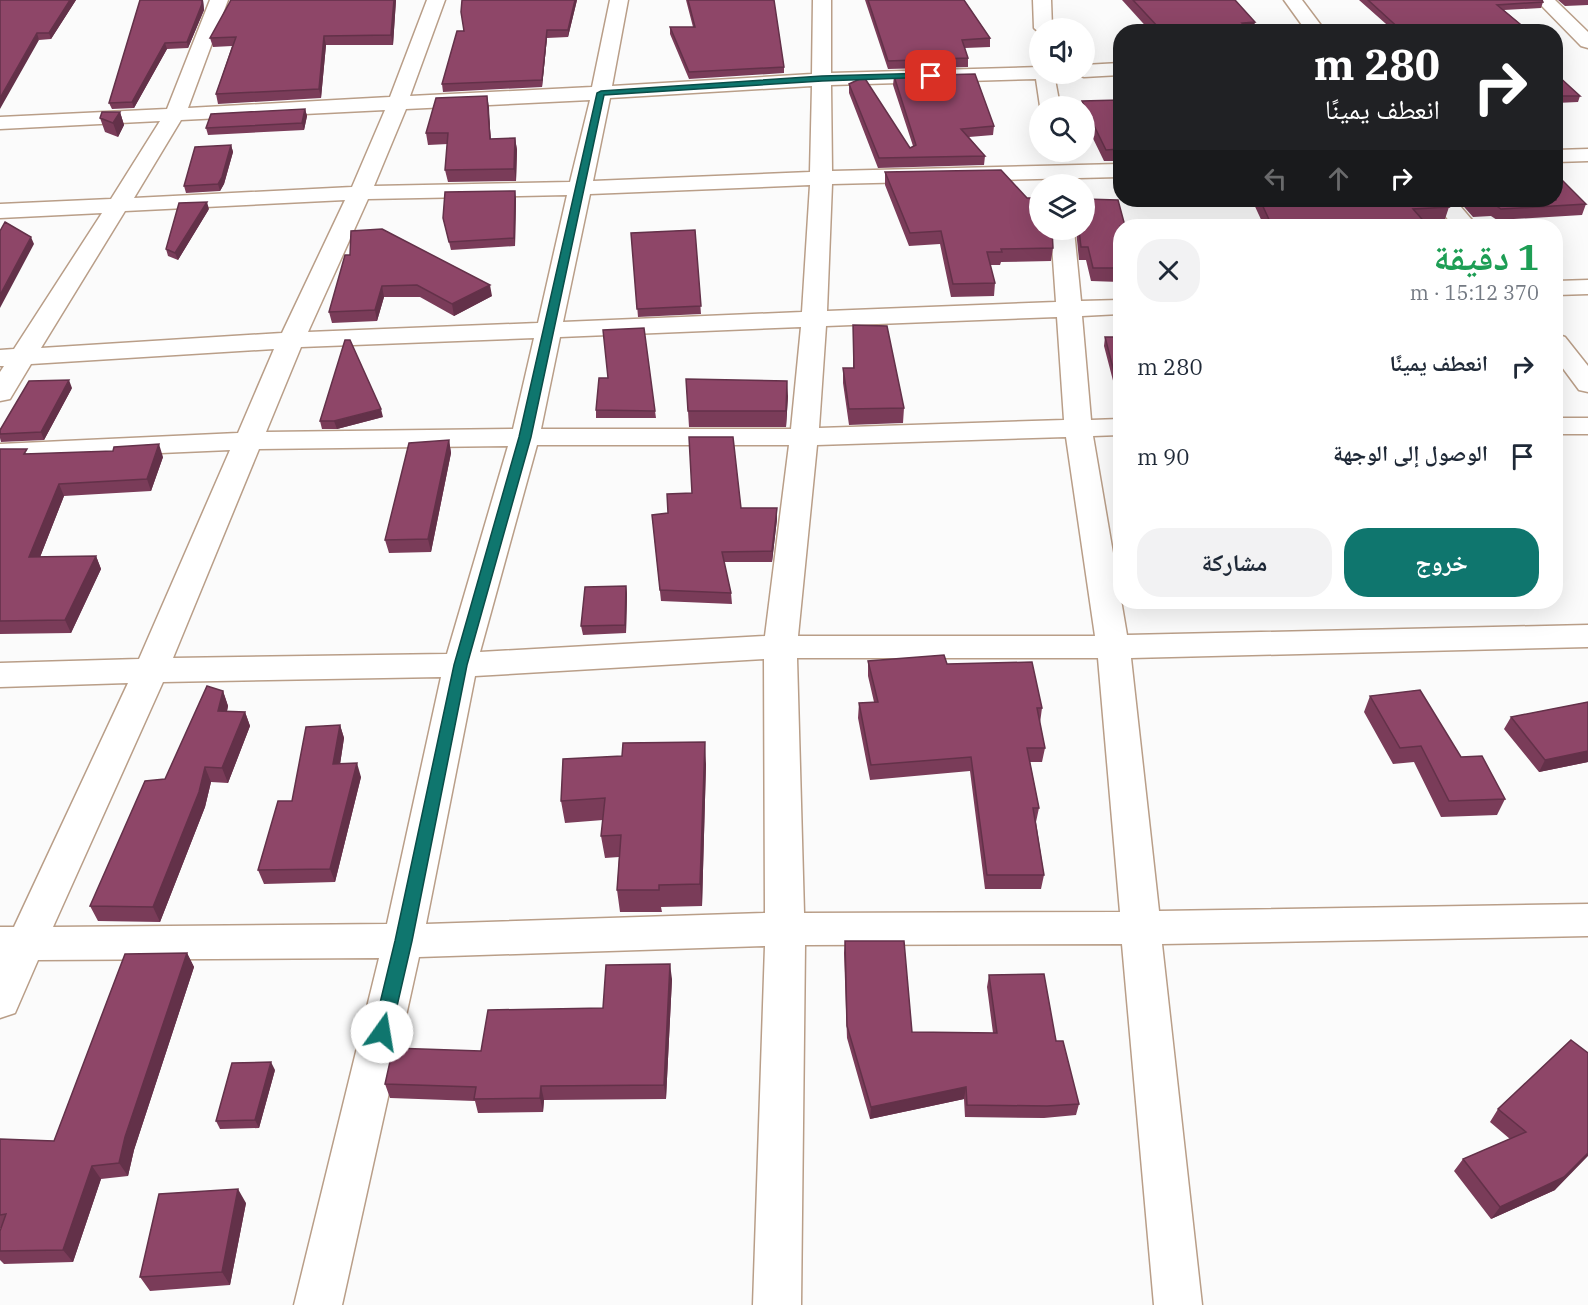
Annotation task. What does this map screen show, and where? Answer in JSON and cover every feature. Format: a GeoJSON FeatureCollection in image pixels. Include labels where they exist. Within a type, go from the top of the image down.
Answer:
{"type":"FeatureCollection","features":[{"type":"Feature","properties":{"kind":"street"},"geometry":{"type":"LineString","coordinates":[[0,393],[11,358],[117,206],[175,114],[219,0]]}},
{"type":"Feature","properties":{"kind":"street"},"geometry":{"type":"LineString","coordinates":[[0,1000],[13,943],[151,670],[291,340],[360,193],[398,103],[436,0]]}},
{"type":"Feature","properties":{"kind":"street"},"geometry":{"type":"LineString","coordinates":[[318,1305],[403,941],[460,665],[525,437],[601,93],[619,0]]}},
{"type":"Feature","properties":{"kind":"street"},"geometry":{"type":"LineString","coordinates":[[777,1305],[786,929],[780,647],[804,437],[814,318],[821,178],[822,0]]}},
{"type":"Feature","properties":{"kind":"street"},"geometry":{"type":"LineString","coordinates":[[1042,0],[1043,18]]}},
{"type":"Feature","properties":{"kind":"street"},"geometry":{"type":"LineString","coordinates":[[1293,0],[1311,24]]}},
{"type":"Feature","properties":{"kind":"street"},"geometry":{"type":"LineString","coordinates":[[1545,0],[1588,44]]}},
{"type":"Feature","properties":{"kind":"street"},"geometry":{"type":"LineString","coordinates":[[1566,47],[1588,44]]}},
{"type":"Feature","properties":{"kind":"street"},"geometry":{"type":"LineString","coordinates":[[1095,70],[1113,69]]}},
{"type":"Feature","properties":{"kind":"street"},"geometry":{"type":"LineString","coordinates":[[0,123],[601,93],[822,79],[1029,72]]}},
{"type":"Feature","properties":{"kind":"street"},"geometry":{"type":"LineString","coordinates":[[1563,156],[1588,155]]}},
{"type":"Feature","properties":{"kind":"street"},"geometry":{"type":"LineString","coordinates":[[0,212],[360,193],[579,188],[1059,170],[1113,171]]}},
{"type":"Feature","properties":{"kind":"street"},"geometry":{"type":"LineString","coordinates":[[1450,207],[1459,219]]}},
{"type":"Feature","properties":{"kind":"street"},"geometry":{"type":"LineString","coordinates":[[1064,240],[1078,427],[1113,646],[1179,1305]]}},
{"type":"Feature","properties":{"kind":"street"},"geometry":{"type":"LineString","coordinates":[[1563,288],[1588,287]]}},
{"type":"Feature","properties":{"kind":"street"},"geometry":{"type":"LineString","coordinates":[[11,358],[291,340],[1113,306]]}},
{"type":"Feature","properties":{"kind":"street"},"geometry":{"type":"LineString","coordinates":[[1563,351],[1588,384]]}},
{"type":"Feature","properties":{"kind":"street"},"geometry":{"type":"LineString","coordinates":[[1563,426],[1588,426]]}},
{"type":"Feature","properties":{"kind":"street"},"geometry":{"type":"LineString","coordinates":[[0,452],[249,441],[525,437],[804,437],[1113,427]]}},
{"type":"Feature","properties":{"kind":"street"},"geometry":{"type":"LineString","coordinates":[[0,675],[460,665],[780,647],[1113,646],[1588,636]]}},
{"type":"Feature","properties":{"kind":"street"},"geometry":{"type":"LineString","coordinates":[[13,943],[403,941],[786,929],[1141,928],[1588,920]]}},
{"type":"Feature","properties":{"kind":"building"},"geometry":{"type":"Polygon","coordinates":[[[0,0],[70,0],[49,33],[37,33],[0,98],[0,0]]]}},
{"type":"Feature","properties":{"kind":"building"},"geometry":{"type":"Polygon","coordinates":[[[140,0],[202,0],[202,4],[187,42],[165,43],[132,102],[109,103],[140,0]]]}},
{"type":"Feature","properties":{"kind":"building"},"geometry":{"type":"Polygon","coordinates":[[[231,0],[394,0],[391,35],[324,36],[319,89],[216,94],[236,37],[210,38],[231,0]]]}},
{"type":"Feature","properties":{"kind":"building"},"geometry":{"type":"Polygon","coordinates":[[[462,0],[575,0],[568,30],[547,30],[542,80],[442,84],[457,31],[464,31],[462,0]]]}},
{"type":"Feature","properties":{"kind":"building"},"geometry":{"type":"Polygon","coordinates":[[[688,0],[774,0],[784,67],[689,72],[670,27],[695,27],[688,0]]]}},
{"type":"Feature","properties":{"kind":"building"},"geometry":{"type":"Polygon","coordinates":[[[868,0],[964,0],[990,38],[962,40],[968,58],[888,61],[868,0]]]}},
{"type":"Feature","properties":{"kind":"building"},"geometry":{"type":"Polygon","coordinates":[[[1133,0],[1235,0],[1255,22],[1243,24],[1155,24],[1133,0]]]}},
{"type":"Feature","properties":{"kind":"building"},"geometry":{"type":"Polygon","coordinates":[[[1368,0],[1542,0],[1543,2],[1497,5],[1520,24],[1394,24],[1368,0]]]}},
{"type":"Feature","properties":{"kind":"building"},"geometry":{"type":"Polygon","coordinates":[[[975,74],[994,126],[961,129],[985,156],[879,158],[849,84],[864,77],[910,148],[916,145],[894,76],[975,74]]]}},
{"type":"Feature","properties":{"kind":"building"},"geometry":{"type":"Polygon","coordinates":[[[1563,80],[1580,96],[1563,96],[1563,80]]]}},
{"type":"Feature","properties":{"kind":"building"},"geometry":{"type":"Polygon","coordinates":[[[487,96],[490,139],[515,138],[514,169],[445,170],[448,133],[426,133],[436,98],[487,96]]]}},
{"type":"Feature","properties":{"kind":"building"},"geometry":{"type":"Polygon","coordinates":[[[1113,100],[1113,150],[1106,150],[1095,128],[1095,101],[1113,100]]]}},
{"type":"Feature","properties":{"kind":"building"},"geometry":{"type":"Polygon","coordinates":[[[305,109],[302,123],[206,128],[211,114],[305,109]]]}},
{"type":"Feature","properties":{"kind":"building"},"geometry":{"type":"Polygon","coordinates":[[[102,112],[120,112],[113,123],[100,118],[102,112]]]}},
{"type":"Feature","properties":{"kind":"building"},"geometry":{"type":"Polygon","coordinates":[[[231,145],[218,184],[184,186],[195,147],[231,145]]]}},
{"type":"Feature","properties":{"kind":"building"},"geometry":{"type":"Polygon","coordinates":[[[1001,170],[1029,198],[1029,240],[1053,240],[1053,248],[1001,249],[1002,252],[987,252],[995,283],[953,284],[941,231],[910,233],[885,172],[1001,170]]]}},
{"type":"Feature","properties":{"kind":"building"},"geometry":{"type":"Polygon","coordinates":[[[1563,181],[1586,204],[1563,205],[1563,181]]]}},
{"type":"Feature","properties":{"kind":"building"},"geometry":{"type":"Polygon","coordinates":[[[515,191],[514,238],[449,242],[443,218],[445,192],[515,191]]]}},
{"type":"Feature","properties":{"kind":"building"},"geometry":{"type":"Polygon","coordinates":[[[1095,199],[1113,200],[1113,207],[1120,207],[1123,219],[1113,219],[1113,268],[1093,268],[1088,247],[1081,247],[1080,240],[1095,240],[1095,199]]]}},
{"type":"Feature","properties":{"kind":"building"},"geometry":{"type":"Polygon","coordinates":[[[207,202],[175,253],[166,249],[179,203],[207,202]]]}},
{"type":"Feature","properties":{"kind":"building"},"geometry":{"type":"Polygon","coordinates":[[[1263,207],[1449,207],[1413,209],[1422,219],[1269,219],[1263,207]]]}},
{"type":"Feature","properties":{"kind":"building"},"geometry":{"type":"Polygon","coordinates":[[[1498,207],[1535,207],[1501,209],[1498,207]]]}},
{"type":"Feature","properties":{"kind":"building"},"geometry":{"type":"Polygon","coordinates":[[[5,222],[31,237],[0,295],[0,231],[5,222]]]}},
{"type":"Feature","properties":{"kind":"building"},"geometry":{"type":"Polygon","coordinates":[[[382,229],[490,285],[452,304],[417,285],[382,286],[375,310],[329,312],[345,255],[350,255],[351,231],[382,229]]]}},
{"type":"Feature","properties":{"kind":"building"},"geometry":{"type":"Polygon","coordinates":[[[695,230],[701,306],[637,309],[631,233],[695,230]]]}},
{"type":"Feature","properties":{"kind":"building"},"geometry":{"type":"Polygon","coordinates":[[[853,325],[887,326],[904,408],[849,409],[843,368],[854,368],[853,325]]]}},
{"type":"Feature","properties":{"kind":"building"},"geometry":{"type":"Polygon","coordinates":[[[644,328],[655,411],[596,410],[599,378],[608,378],[603,330],[644,328]]]}},
{"type":"Feature","properties":{"kind":"building"},"geometry":{"type":"Polygon","coordinates":[[[1105,337],[1113,337],[1113,368],[1105,337]]]}},
{"type":"Feature","properties":{"kind":"building"},"geometry":{"type":"Polygon","coordinates":[[[345,340],[350,340],[381,409],[334,421],[320,421],[345,340]]]}},
{"type":"Feature","properties":{"kind":"building"},"geometry":{"type":"Polygon","coordinates":[[[686,379],[787,381],[786,411],[688,411],[686,379]]]}},
{"type":"Feature","properties":{"kind":"building"},"geometry":{"type":"Polygon","coordinates":[[[69,380],[41,432],[0,434],[0,430],[29,381],[69,380]]]}},
{"type":"Feature","properties":{"kind":"building"},"geometry":{"type":"Polygon","coordinates":[[[689,437],[733,437],[741,508],[777,508],[772,551],[722,552],[731,593],[660,590],[652,515],[668,513],[667,494],[692,493],[689,437]]]}},
{"type":"Feature","properties":{"kind":"building"},"geometry":{"type":"Polygon","coordinates":[[[449,440],[428,539],[385,540],[409,443],[449,440]]]}},
{"type":"Feature","properties":{"kind":"building"},"geometry":{"type":"Polygon","coordinates":[[[159,444],[147,479],[59,484],[29,557],[96,556],[65,620],[0,621],[0,449],[27,449],[24,454],[113,451],[114,447],[159,444]]]}},
{"type":"Feature","properties":{"kind":"building"},"geometry":{"type":"Polygon","coordinates":[[[626,586],[625,625],[581,626],[585,587],[626,586]]]}},
{"type":"Feature","properties":{"kind":"building"},"geometry":{"type":"Polygon","coordinates":[[[944,655],[947,664],[1032,662],[1042,708],[1037,708],[1045,748],[1027,748],[1039,808],[1033,808],[1044,875],[987,875],[971,757],[871,765],[859,703],[878,702],[868,661],[944,655]]]}},
{"type":"Feature","properties":{"kind":"building"},"geometry":{"type":"Polygon","coordinates":[[[207,686],[223,691],[218,711],[245,712],[222,768],[205,767],[199,792],[153,907],[90,906],[145,781],[165,779],[207,686]]]}},
{"type":"Feature","properties":{"kind":"building"},"geometry":{"type":"Polygon","coordinates":[[[1420,690],[1461,757],[1482,756],[1505,799],[1449,801],[1421,746],[1400,748],[1370,696],[1420,690]]]}},
{"type":"Feature","properties":{"kind":"building"},"geometry":{"type":"Polygon","coordinates":[[[1588,702],[1588,751],[1545,760],[1511,717],[1588,702]]]}},
{"type":"Feature","properties":{"kind":"building"},"geometry":{"type":"Polygon","coordinates":[[[340,725],[333,764],[357,763],[330,869],[258,870],[278,801],[292,801],[306,727],[340,725]]]}},
{"type":"Feature","properties":{"kind":"building"},"geometry":{"type":"Polygon","coordinates":[[[705,742],[700,884],[659,885],[659,890],[617,890],[621,835],[601,836],[605,798],[561,801],[563,759],[622,756],[623,743],[705,742]]]}},
{"type":"Feature","properties":{"kind":"building"},"geometry":{"type":"Polygon","coordinates":[[[845,941],[904,941],[912,1032],[997,1033],[989,975],[1044,974],[1056,1041],[1063,1041],[1079,1104],[967,1105],[966,1087],[871,1107],[847,1026],[845,941]]]}},
{"type":"Feature","properties":{"kind":"building"},"geometry":{"type":"Polygon","coordinates":[[[187,953],[125,1137],[119,1163],[92,1166],[63,1250],[0,1251],[0,1231],[6,1214],[0,1215],[0,1139],[54,1141],[125,954],[187,953]]]}},
{"type":"Feature","properties":{"kind":"building"},"geometry":{"type":"Polygon","coordinates":[[[670,964],[664,1085],[541,1086],[540,1098],[474,1099],[476,1087],[385,1084],[393,1048],[481,1051],[488,1010],[603,1008],[606,965],[670,964]]]}},
{"type":"Feature","properties":{"kind":"building"},"geometry":{"type":"Polygon","coordinates":[[[1571,1040],[1588,1053],[1588,1153],[1564,1177],[1500,1207],[1463,1159],[1526,1132],[1498,1109],[1571,1040]]]}},
{"type":"Feature","properties":{"kind":"building"},"geometry":{"type":"Polygon","coordinates":[[[271,1062],[255,1120],[216,1121],[232,1063],[271,1062]]]}},
{"type":"Feature","properties":{"kind":"building"},"geometry":{"type":"Polygon","coordinates":[[[238,1189],[222,1272],[140,1277],[159,1194],[238,1189]]]}},
{"type":"Feature","properties":{"kind":"route"},"geometry":{"type":"LineString","coordinates":[[382,1032],[460,665],[525,437],[601,93],[822,79],[931,76]]}}]}
